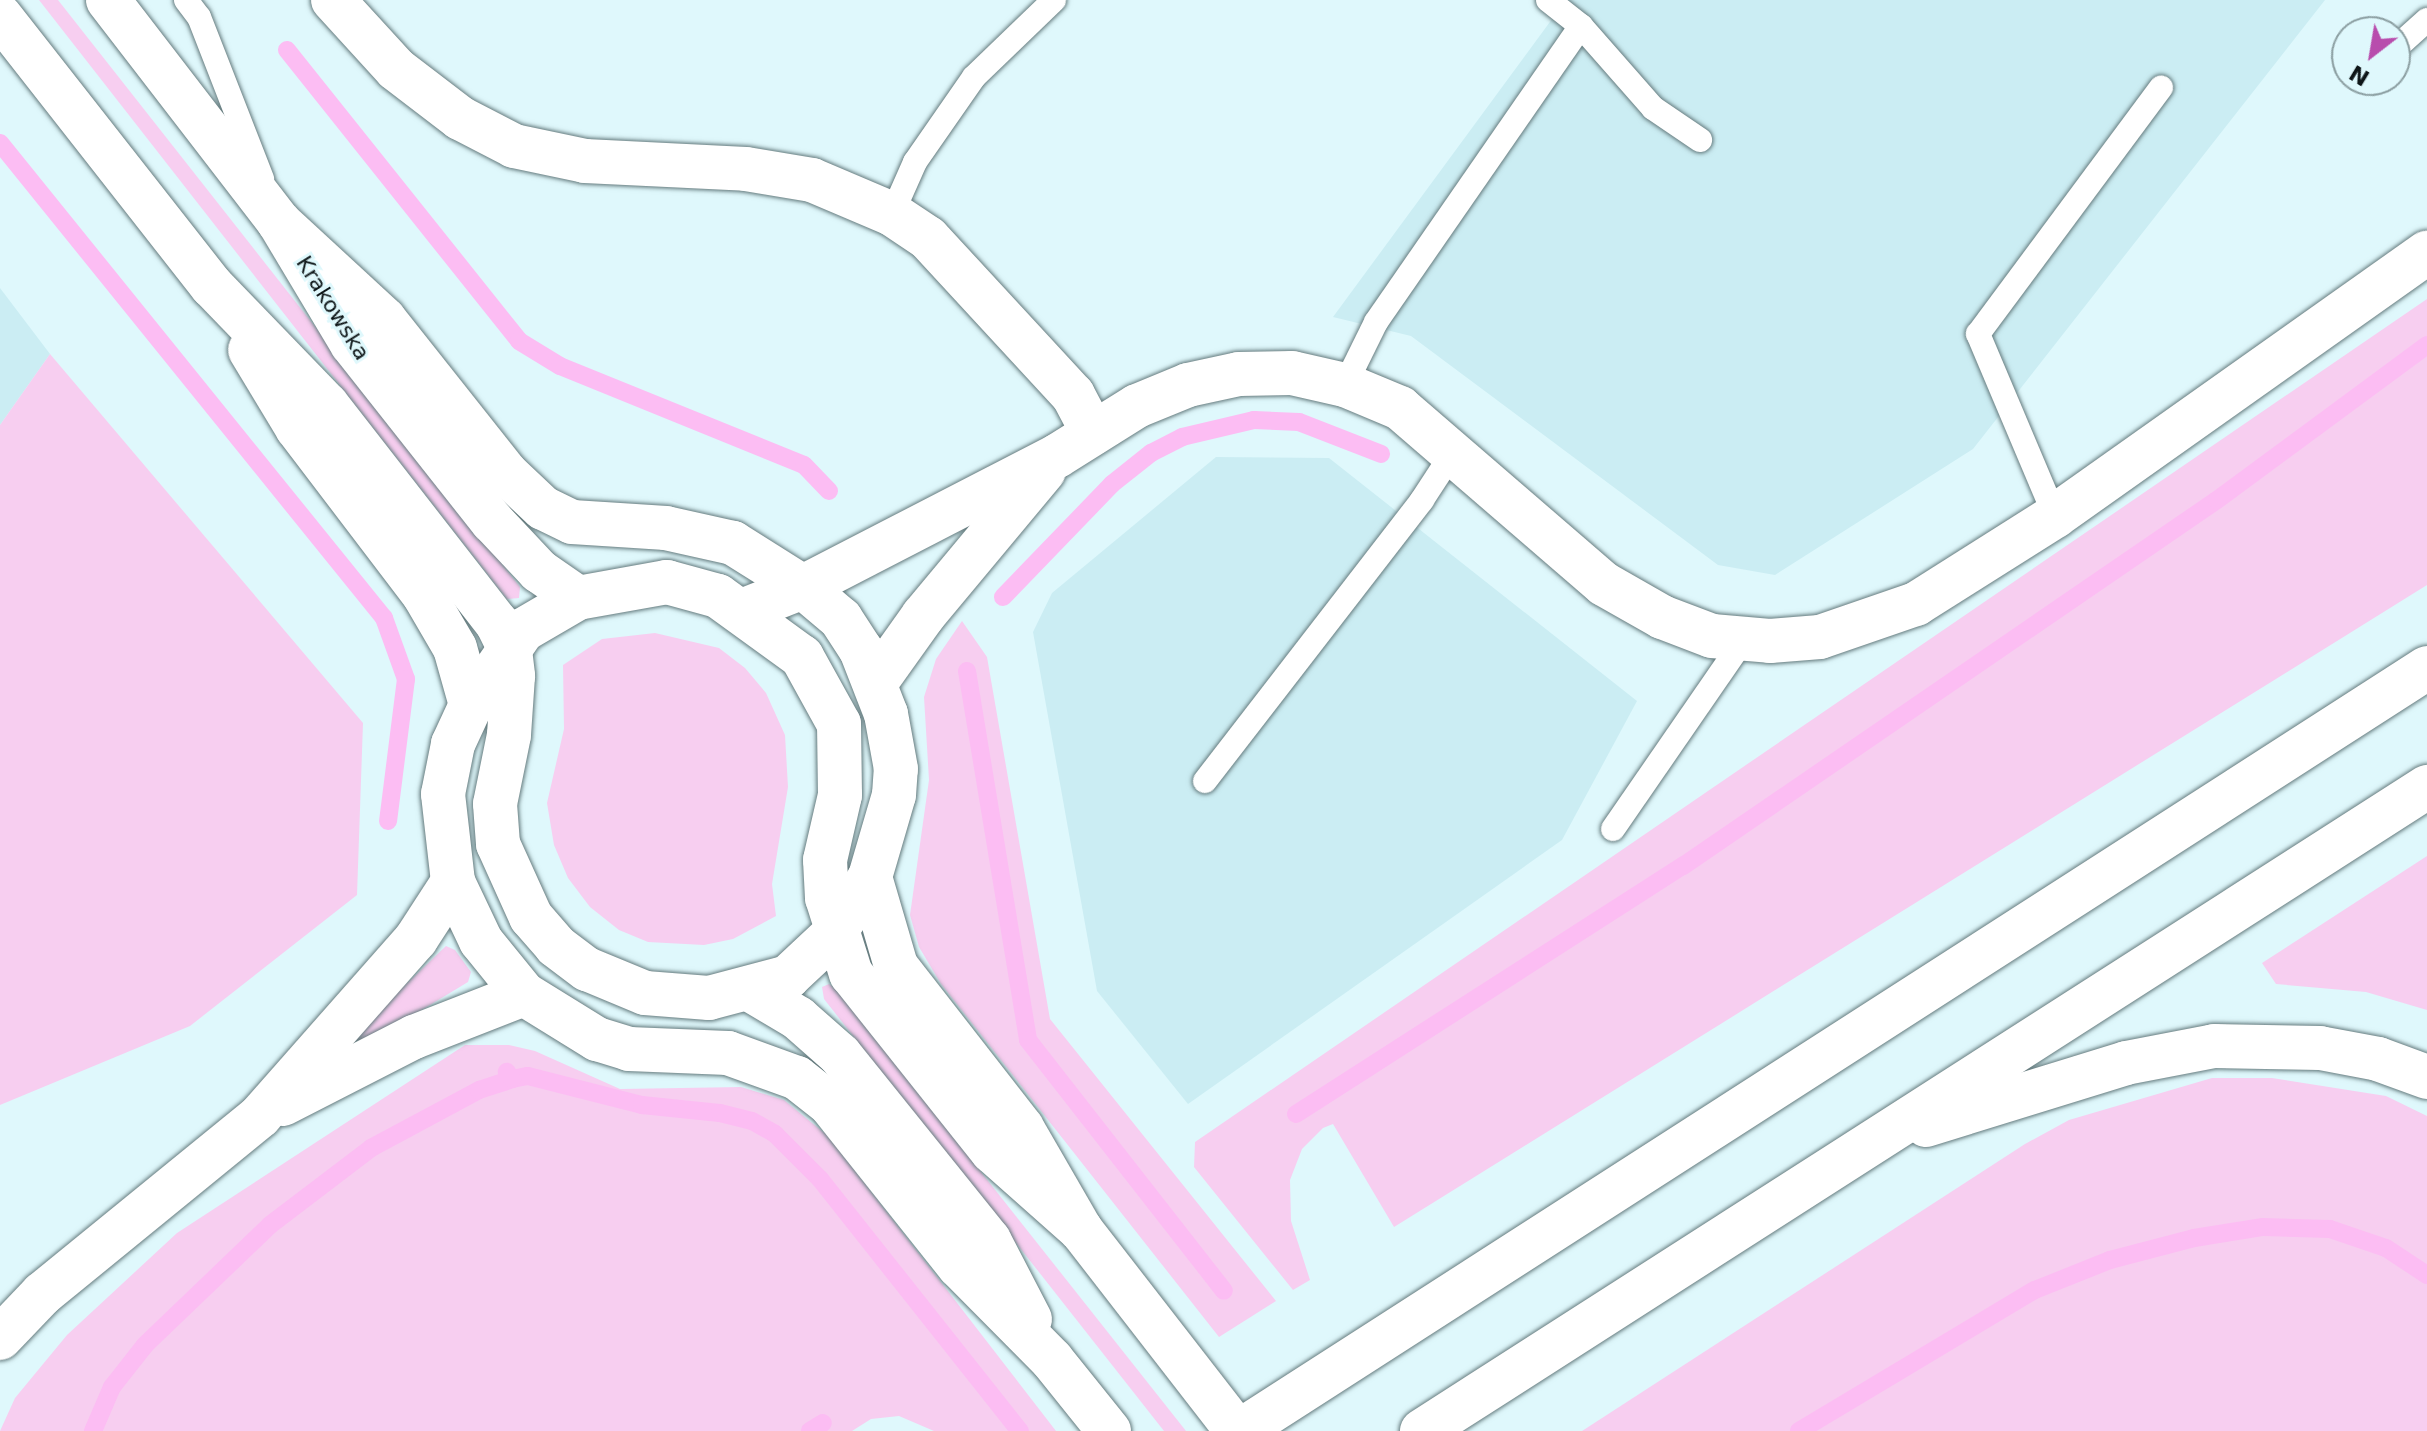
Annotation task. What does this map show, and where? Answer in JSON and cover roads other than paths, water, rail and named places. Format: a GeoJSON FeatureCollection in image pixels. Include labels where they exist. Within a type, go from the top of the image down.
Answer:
{"type":"FeatureCollection","features":[{"type":"Feature","properties":{"kind":"main road","name":"Krakowska"},"geometry":{"type":"LineString","coordinates":[[108,0],[279,222],[352,344],[492,521],[539,571],[578,598]]}},
{"type":"Feature","properties":{"kind":"main road"},"geometry":{"type":"LineString","coordinates":[[333,0],[396,69],[460,118],[514,146],[585,161],[746,169],[812,180],[892,214],[928,238],[1073,395],[1093,433]]}},
{"type":"Feature","properties":{"kind":"main road"},"geometry":{"type":"LineString","coordinates":[[0,16],[212,286],[327,405],[459,571],[510,650],[512,708],[495,804],[498,844],[531,917],[556,946],[587,969],[625,987],[664,996],[709,998],[751,990],[788,977],[835,933],[870,877],[886,829],[896,769],[876,682],[841,619],[803,587],[733,543],[666,528],[572,522],[543,508],[506,473],[384,319],[279,222]]}},
{"type":"Feature","properties":{"kind":"main road"},"geometry":{"type":"LineString","coordinates":[[742,611],[803,587],[1188,385],[1239,374],[1292,373],[1345,385],[1400,408],[1454,451],[1604,584],[1662,617],[1712,636],[1744,639],[1820,637],[1860,627],[1916,604],[2055,516],[2427,253]]}},
{"type":"Feature","properties":{"kind":"main road"},"geometry":{"type":"LineString","coordinates":[[212,286],[297,428],[424,595],[455,648],[471,705]]}},
{"type":"Feature","properties":{"kind":"main road"},"geometry":{"type":"LineString","coordinates":[[876,682],[923,616],[1057,456]]}},
{"type":"Feature","properties":{"kind":"main road"},"geometry":{"type":"LineString","coordinates":[[1081,1230],[992,1151],[851,974],[835,933],[825,860],[840,795],[839,724],[802,657],[718,596],[667,582],[578,598],[535,620],[471,705],[453,744],[443,794],[453,882],[481,941],[524,994],[578,1029],[629,1049],[728,1053],[797,1078],[830,1104],[959,1266],[1052,1360],[1109,1431]]}},
{"type":"Feature","properties":{"kind":"main road"},"geometry":{"type":"LineString","coordinates":[[870,877],[896,966],[1022,1128],[1081,1230],[1238,1431],[2427,668]]}},
{"type":"Feature","properties":{"kind":"main road"},"geometry":{"type":"LineString","coordinates":[[1422,1431],[2427,787]]}},
{"type":"Feature","properties":{"kind":"main road"},"geometry":{"type":"LineString","coordinates":[[0,1338],[52,1285],[260,1116],[406,951],[453,882]]}},
{"type":"Feature","properties":{"kind":"main road"},"geometry":{"type":"LineString","coordinates":[[260,1116],[414,1037],[587,969]]}},
{"type":"Feature","properties":{"kind":"main road"},"geometry":{"type":"LineString","coordinates":[[751,990],[798,1018],[840,1055],[989,1240],[1052,1360]]}},
{"type":"Feature","properties":{"kind":"main road"},"geometry":{"type":"LineString","coordinates":[[1870,1143],[2126,1063],[2214,1046],[2320,1048],[2378,1059],[2427,1077]]}},
{"type":"Feature","properties":{"kind":"lane"},"geometry":{"type":"LineString","coordinates":[[186,0],[199,17],[279,222]]}},
{"type":"Feature","properties":{"kind":"lane"},"geometry":{"type":"LineString","coordinates":[[892,214],[915,162],[974,77],[1054,0]]}},
{"type":"Feature","properties":{"kind":"lane"},"geometry":{"type":"LineString","coordinates":[[1548,0],[1581,26],[1653,108],[1700,140]]}},
{"type":"Feature","properties":{"kind":"lane"},"geometry":{"type":"LineString","coordinates":[[2411,34],[2427,20]]}},
{"type":"Feature","properties":{"kind":"lane"},"geometry":{"type":"LineString","coordinates":[[1345,385],[1376,322],[1581,26]]}},
{"type":"Feature","properties":{"kind":"lane"},"geometry":{"type":"LineString","coordinates":[[2055,516],[1978,334],[2161,88]]}},
{"type":"Feature","properties":{"kind":"lane"},"geometry":{"type":"LineString","coordinates":[[1205,781],[1422,500],[1454,451]]}},
{"type":"Feature","properties":{"kind":"lane"},"geometry":{"type":"LineString","coordinates":[[1613,829],[1744,639]]}},
{"type":"Feature","properties":{"kind":"waterway"},"geometry":{"type":"LineString","coordinates":[[287,50],[519,341],[560,366],[804,465],[829,491]]}},
{"type":"Feature","properties":{"kind":"waterway"},"geometry":{"type":"LineString","coordinates":[[0,143],[384,618],[406,679],[388,821]]}},
{"type":"Feature","properties":{"kind":"waterway"},"geometry":{"type":"LineString","coordinates":[[1296,1114],[1683,866],[2217,500],[2427,345]]}},
{"type":"Feature","properties":{"kind":"waterway"},"geometry":{"type":"LineString","coordinates":[[1003,597],[1112,484],[1151,453],[1182,437],[1254,420],[1299,422],[1381,454]]}},
{"type":"Feature","properties":{"kind":"waterway"},"geometry":{"type":"LineString","coordinates":[[967,671],[1028,1040],[1224,1291]]}},
{"type":"Feature","properties":{"kind":"waterway"},"geometry":{"type":"LineString","coordinates":[[93,1431],[112,1387],[145,1345],[270,1225],[371,1148],[479,1090],[512,1079],[507,1072]]}},
{"type":"Feature","properties":{"kind":"waterway"},"geometry":{"type":"LineString","coordinates":[[512,1079],[528,1076],[642,1105],[720,1113],[752,1121],[775,1134],[820,1179],[1020,1431]]}},
{"type":"Feature","properties":{"kind":"waterway"},"geometry":{"type":"LineString","coordinates":[[1799,1431],[2035,1290],[2110,1260],[2194,1238],[2263,1227],[2330,1229],[2386,1248],[2427,1275]]}},
{"type":"Feature","properties":{"kind":"waterway"},"geometry":{"type":"LineString","coordinates":[[810,1431],[823,1423]]}}]}
